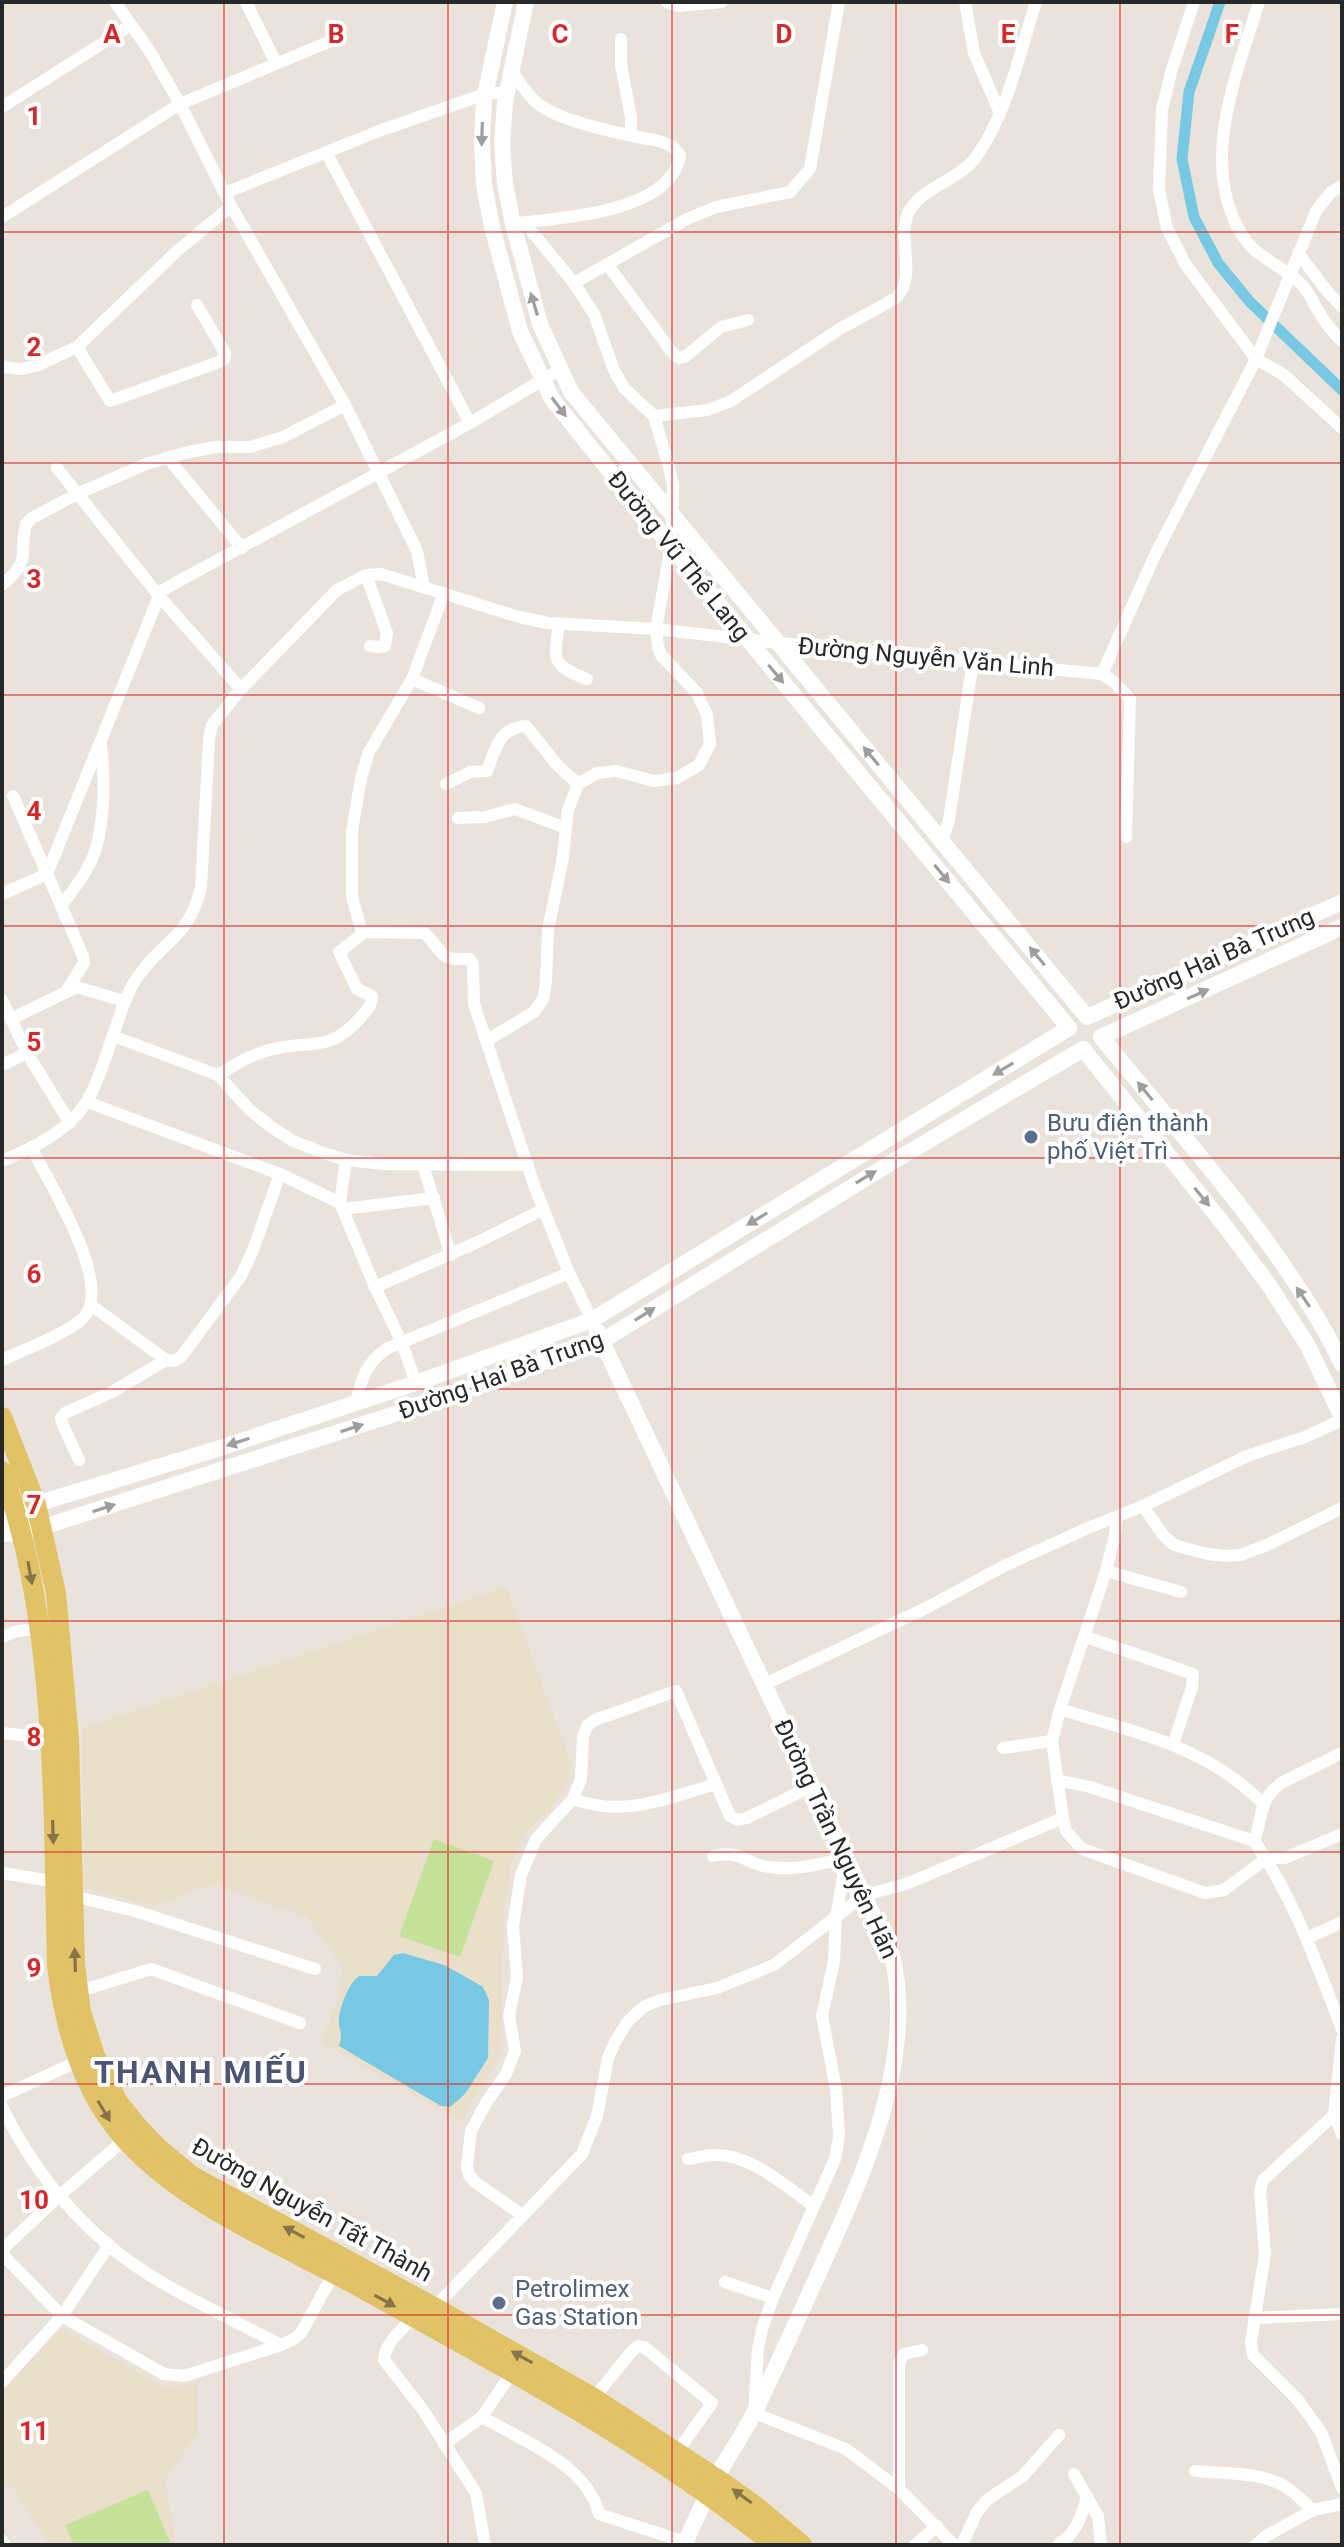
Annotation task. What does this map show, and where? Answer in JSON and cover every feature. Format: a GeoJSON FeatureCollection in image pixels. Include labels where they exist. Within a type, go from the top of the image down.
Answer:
{"type":"FeatureCollection","features":[{"type":"Feature","properties":{"kind":"main road","name":"Đường Nguyễn Tất Thành"},"geometry":{"type":"LineString","coordinates":[[2,1417],[36,1504],[56,1593],[69,1739],[67,1887],[60,1994],[79,2061],[102,2108],[132,2134],[163,2176],[203,2204],[338,2265],[512,2372],[711,2487],[757,2507],[802,2545]]}},
{"type":"Feature","properties":{"kind":"main road","name":"Đường Nguyễn Tất Thành"},"geometry":{"type":"LineString","coordinates":[[2,1471],[12,1534],[38,1629],[77,1992],[95,2056],[132,2134]]}},
{"type":"Feature","properties":{"kind":"main road","name":"Đường Nguyễn Tất Thành"},"geometry":{"type":"LineString","coordinates":[[424,2316],[594,2398],[677,2452],[774,2545]]}},
{"type":"Feature","properties":{"kind":"street"},"geometry":{"type":"LineString","coordinates":[[115,2],[149,50],[180,104],[231,206],[345,405],[417,551],[424,587]]}},
{"type":"Feature","properties":{"kind":"street"},"geometry":{"type":"LineString","coordinates":[[246,2],[276,63]]}},
{"type":"Feature","properties":{"kind":"street","name":"Đường Vũ Thê Lang"},"geometry":{"type":"LineString","coordinates":[[505,2],[485,94],[482,143],[484,185],[520,331],[552,399],[1069,1028]]}},
{"type":"Feature","properties":{"kind":"street","name":"Đường Vũ Thê Lang"},"geometry":{"type":"LineString","coordinates":[[526,2],[507,92],[502,144],[505,184],[518,223],[540,324],[571,392],[1087,1017]]}},
{"type":"Feature","properties":{"kind":"street"},"geometry":{"type":"LineString","coordinates":[[667,2],[677,6],[722,2]]}},
{"type":"Feature","properties":{"kind":"street"},"geometry":{"type":"LineString","coordinates":[[574,283],[687,219],[716,207],[790,192],[810,169],[839,2]]}},
{"type":"Feature","properties":{"kind":"street"},"geometry":{"type":"LineString","coordinates":[[965,2],[974,53],[1000,113]]}},
{"type":"Feature","properties":{"kind":"street"},"geometry":{"type":"LineString","coordinates":[[654,416],[708,410],[731,401],[903,291],[907,280],[903,234],[908,213],[923,197],[975,160],[1000,113],[1036,2]]}},
{"type":"Feature","properties":{"kind":"street"},"geometry":{"type":"LineString","coordinates":[[1194,2],[1162,110],[1159,190],[1167,228],[1186,265],[1259,353],[1342,428]]}},
{"type":"Feature","properties":{"kind":"street"},"geometry":{"type":"LineString","coordinates":[[1259,2],[1237,72],[1224,128],[1222,167],[1226,200],[1242,235],[1288,280],[1309,293],[1323,320],[1342,341]]}},
{"type":"Feature","properties":{"kind":"street"},"geometry":{"type":"LineString","coordinates":[[2,107],[131,25]]}},
{"type":"Feature","properties":{"kind":"street"},"geometry":{"type":"LineString","coordinates":[[621,39],[621,65],[631,117],[631,135]]}},
{"type":"Feature","properties":{"kind":"street"},"geometry":{"type":"LineString","coordinates":[[2,217],[180,104],[326,43]]}},
{"type":"Feature","properties":{"kind":"street"},"geometry":{"type":"LineString","coordinates":[[512,72],[535,102],[548,111],[672,146],[680,155],[678,169],[665,184],[650,194],[610,209],[518,223]]}},
{"type":"Feature","properties":{"kind":"street"},"geometry":{"type":"LineString","coordinates":[[225,193],[485,94],[507,92]]}},
{"type":"Feature","properties":{"kind":"street"},"geometry":{"type":"LineString","coordinates":[[326,152],[470,423]]}},
{"type":"Feature","properties":{"kind":"street"},"geometry":{"type":"LineString","coordinates":[[1126,837],[1130,699],[1102,674],[1155,555],[1259,353],[1316,211],[1331,192],[1342,186]]}},
{"type":"Feature","properties":{"kind":"street"},"geometry":{"type":"LineString","coordinates":[[2,367],[22,369],[38,365],[77,347],[176,252],[231,206]]}},
{"type":"Feature","properties":{"kind":"street"},"geometry":{"type":"LineString","coordinates":[[486,1041],[534,1012],[543,999],[548,930],[563,857],[568,810],[578,784],[597,773],[616,771],[654,781],[677,778],[699,765],[710,744],[707,715],[697,693],[661,655],[658,647],[656,629],[671,546],[672,515],[671,477],[654,416],[624,388],[614,370],[594,314],[574,283],[518,223]]}},
{"type":"Feature","properties":{"kind":"street"},"geometry":{"type":"LineString","coordinates":[[1298,253],[1342,307]]}},
{"type":"Feature","properties":{"kind":"street"},"geometry":{"type":"LineString","coordinates":[[607,264],[675,356],[680,358],[721,327],[748,320]]}},
{"type":"Feature","properties":{"kind":"street"},"geometry":{"type":"LineString","coordinates":[[77,347],[110,401],[224,359],[225,353],[197,305]]}},
{"type":"Feature","properties":{"kind":"street"},"geometry":{"type":"LineString","coordinates":[[2,894],[47,874],[158,595],[470,423],[561,369]]}},
{"type":"Feature","properties":{"kind":"street"},"geometry":{"type":"LineString","coordinates":[[2,585],[21,568],[26,524],[79,493],[146,464],[216,447],[250,447],[283,437],[345,405]]}},
{"type":"Feature","properties":{"kind":"street"},"geometry":{"type":"LineString","coordinates":[[168,458],[242,548]]}},
{"type":"Feature","properties":{"kind":"street"},"geometry":{"type":"LineString","coordinates":[[57,468],[158,595],[241,689]]}},
{"type":"Feature","properties":{"kind":"street","name":"Đường Nguyễn Văn Linh"},"geometry":{"type":"LineString","coordinates":[[366,575],[381,574],[519,617],[559,624],[656,629],[1102,674]]}},
{"type":"Feature","properties":{"kind":"street"},"geometry":{"type":"LineString","coordinates":[[2,1161],[70,1123],[87,1102],[124,1001],[141,973],[185,928],[196,909],[201,887],[212,725],[241,689],[337,590],[366,575],[387,633],[385,646],[370,646]]}},
{"type":"Feature","properties":{"kind":"street"},"geometry":{"type":"LineString","coordinates":[[365,932],[361,929],[352,897],[352,831],[361,778],[369,752],[412,679],[444,593]]}},
{"type":"Feature","properties":{"kind":"street"},"geometry":{"type":"LineString","coordinates":[[559,624],[555,652],[558,664],[567,672],[587,679]]}},
{"type":"Feature","properties":{"kind":"street"},"geometry":{"type":"LineString","coordinates":[[942,841],[949,820],[973,661]]}},
{"type":"Feature","properties":{"kind":"street"},"geometry":{"type":"LineString","coordinates":[[412,679],[479,708]]}},
{"type":"Feature","properties":{"kind":"street"},"geometry":{"type":"LineString","coordinates":[[446,784],[470,772],[487,771],[498,740],[520,726],[526,726],[558,766],[578,784]]}},
{"type":"Feature","properties":{"kind":"street"},"geometry":{"type":"LineString","coordinates":[[61,906],[89,867],[95,851],[105,780],[101,740]]}},
{"type":"Feature","properties":{"kind":"street"},"geometry":{"type":"LineString","coordinates":[[13,796],[84,963],[67,990]]}},
{"type":"Feature","properties":{"kind":"street"},"geometry":{"type":"LineString","coordinates":[[458,818],[485,817],[515,809],[566,828]]}},
{"type":"Feature","properties":{"kind":"street","name":"Đường Hai Bà Trưng"},"geometry":{"type":"LineString","coordinates":[[1087,1017],[1342,902]]}},
{"type":"Feature","properties":{"kind":"street","name":"Đường Hai Bà Trưng"},"geometry":{"type":"LineString","coordinates":[[1101,1037],[1342,927]]}},
{"type":"Feature","properties":{"kind":"street"},"geometry":{"type":"LineString","coordinates":[[218,1075],[247,1058],[272,1049],[324,1044],[343,1034],[359,1020],[370,1006],[372,996],[357,989],[339,952],[365,932],[424,933],[449,958],[470,959],[474,975],[474,1004],[542,1210],[592,1320]]}},
{"type":"Feature","properties":{"kind":"street"},"geometry":{"type":"LineString","coordinates":[[11,1019],[77,987],[124,1001]]}},
{"type":"Feature","properties":{"kind":"street"},"geometry":{"type":"LineString","coordinates":[[2,1000],[27,1053],[70,1123]]}},
{"type":"Feature","properties":{"kind":"street"},"geometry":{"type":"LineString","coordinates":[[765,1684],[926,1608],[1006,1565],[1143,1506],[1247,1456],[1305,1437],[1342,1418],[1304,1341],[1269,1285],[1083,1049],[1071,1042],[1069,1028],[1076,1019],[1087,1017],[1099,1024],[1101,1037],[1243,1213],[1324,1329],[1342,1364]]}},
{"type":"Feature","properties":{"kind":"street","name":"Đường Hai Bà Trưng"},"geometry":{"type":"LineString","coordinates":[[9,1517],[36,1504],[214,1450],[592,1320],[1069,1028]]}},
{"type":"Feature","properties":{"kind":"street"},"geometry":{"type":"LineString","coordinates":[[113,1036],[218,1075],[249,1109],[271,1127],[293,1141],[346,1160],[384,1164],[528,1165]]}},
{"type":"Feature","properties":{"kind":"street"},"geometry":{"type":"LineString","coordinates":[[1083,1049],[1095,1047],[1101,1037]]}},
{"type":"Feature","properties":{"kind":"street","name":"Đường Hai Bà Trưng"},"geometry":{"type":"LineString","coordinates":[[12,1534],[43,1527],[423,1405],[602,1341],[1083,1049]]}},
{"type":"Feature","properties":{"kind":"street"},"geometry":{"type":"LineString","coordinates":[[2,1065],[27,1053]]}},
{"type":"Feature","properties":{"kind":"street"},"geometry":{"type":"LineString","coordinates":[[87,1102],[280,1174],[341,1206],[434,1198]]}},
{"type":"Feature","properties":{"kind":"street"},"geometry":{"type":"LineString","coordinates":[[2,1360],[75,1325],[91,1305],[92,1281],[87,1257],[31,1147]]}},
{"type":"Feature","properties":{"kind":"street"},"geometry":{"type":"LineString","coordinates":[[346,1160],[341,1206],[402,1343],[416,1383]]}},
{"type":"Feature","properties":{"kind":"street"},"geometry":{"type":"LineString","coordinates":[[423,1165],[451,1255]]}},
{"type":"Feature","properties":{"kind":"street"},"geometry":{"type":"LineString","coordinates":[[91,1305],[166,1360],[174,1361],[181,1357],[241,1276],[280,1174]]}},
{"type":"Feature","properties":{"kind":"street"},"geometry":{"type":"LineString","coordinates":[[375,1287],[451,1255],[542,1210]]}},
{"type":"Feature","properties":{"kind":"street"},"geometry":{"type":"LineString","coordinates":[[356,1403],[361,1379],[370,1362],[388,1348],[569,1273]]}},
{"type":"Feature","properties":{"kind":"street","name":"Đường Trần Nguyên Hãn"},"geometry":{"type":"LineString","coordinates":[[592,1320],[892,1955],[897,1981],[899,2026],[892,2076],[873,2139],[836,2234],[754,2413],[711,2487],[684,2543]]}},
{"type":"Feature","properties":{"kind":"street"},"geometry":{"type":"LineString","coordinates":[[1304,1341],[1324,1329]]}},
{"type":"Feature","properties":{"kind":"street"},"geometry":{"type":"LineString","coordinates":[[79,1460],[62,1423],[65,1413],[104,1396],[166,1360]]}},
{"type":"Feature","properties":{"kind":"street"},"geometry":{"type":"LineString","coordinates":[[1143,1506],[1174,1545],[1226,1556],[1240,1555],[1265,1546],[1342,1508]]}},
{"type":"Feature","properties":{"kind":"street"},"geometry":{"type":"LineString","coordinates":[[1117,1517],[1106,1571],[1052,1741],[1066,1831],[1082,1849],[1205,1893],[1224,1890],[1267,1858],[1285,1858],[1342,1834]]}},
{"type":"Feature","properties":{"kind":"street"},"geometry":{"type":"LineString","coordinates":[[1106,1571],[1181,1592]]}},
{"type":"Feature","properties":{"kind":"street"},"geometry":{"type":"LineString","coordinates":[[2,1637],[17,1631],[38,1629]]}},
{"type":"Feature","properties":{"kind":"street"},"geometry":{"type":"LineString","coordinates":[[1086,1637],[1193,1674],[1192,1687],[1173,1745]]}},
{"type":"Feature","properties":{"kind":"street"},"geometry":{"type":"LineString","coordinates":[[522,2215],[469,2175],[471,2131],[514,2057],[509,2016],[517,1977],[513,1926],[521,1875],[536,1839],[573,1799],[581,1779],[583,1736],[588,1725],[676,1691],[730,1816],[738,1820],[747,1818],[812,1786]]}},
{"type":"Feature","properties":{"kind":"street"},"geometry":{"type":"LineString","coordinates":[[1060,1709],[1173,1745],[1221,1768],[1262,1803],[1263,1811],[1254,1841]]}},
{"type":"Feature","properties":{"kind":"street"},"geometry":{"type":"LineString","coordinates":[[2,1733],[49,1738]]}},
{"type":"Feature","properties":{"kind":"street"},"geometry":{"type":"LineString","coordinates":[[1003,1748],[1052,1741]]}},
{"type":"Feature","properties":{"kind":"street"},"geometry":{"type":"LineString","coordinates":[[1262,1803],[1281,1783],[1342,1753]]}},
{"type":"Feature","properties":{"kind":"street"},"geometry":{"type":"LineString","coordinates":[[1057,1780],[1090,1787],[1254,1841],[1267,1858],[1307,1938],[1342,2029]]}},
{"type":"Feature","properties":{"kind":"street"},"geometry":{"type":"LineString","coordinates":[[573,1799],[592,1806],[640,1806],[716,1784]]}},
{"type":"Feature","properties":{"kind":"street"},"geometry":{"type":"LineString","coordinates":[[485,2545],[476,2493],[423,2410],[384,2360],[384,2353],[388,2345],[424,2316],[582,2154],[597,2116],[608,2058],[629,2020],[645,2006],[660,2000],[717,1988],[774,1965],[864,1895],[906,1884],[1063,1818]]}},
{"type":"Feature","properties":{"kind":"street"},"geometry":{"type":"LineString","coordinates":[[713,1856],[735,1854],[758,1865],[782,1868],[805,1867],[846,1858],[836,1918],[834,1961],[822,2016],[836,2089],[839,2136],[835,2159],[773,2298],[758,2349],[754,2413],[846,2449],[899,2489],[954,2545]]}},
{"type":"Feature","properties":{"kind":"street"},"geometry":{"type":"LineString","coordinates":[[2,1873],[67,1887],[315,1969]]}},
{"type":"Feature","properties":{"kind":"street"},"geometry":{"type":"LineString","coordinates":[[1307,1938],[1342,1922]]}},
{"type":"Feature","properties":{"kind":"street"},"geometry":{"type":"LineString","coordinates":[[77,1992],[151,1969],[300,2023]]}},
{"type":"Feature","properties":{"kind":"street"},"geometry":{"type":"LineString","coordinates":[[1342,2039],[1334,2115],[1342,2134]]}},
{"type":"Feature","properties":{"kind":"street"},"geometry":{"type":"LineString","coordinates":[[2,2096],[79,2061]]}},
{"type":"Feature","properties":{"kind":"street"},"geometry":{"type":"LineString","coordinates":[[2,2106],[29,2154],[59,2196],[109,2245],[154,2278],[281,2345]]}},
{"type":"Feature","properties":{"kind":"street"},"geometry":{"type":"LineString","coordinates":[[1334,2115],[1263,2180],[1260,2191],[1265,2254],[1251,2342],[1253,2355],[1298,2400],[1321,2432],[1342,2488]]}},
{"type":"Feature","properties":{"kind":"street"},"geometry":{"type":"LineString","coordinates":[[132,2134],[59,2196],[2,2252],[62,2316],[164,2374],[184,2376],[294,2339],[301,2333],[338,2265]]}},
{"type":"Feature","properties":{"kind":"street"},"geometry":{"type":"LineString","coordinates":[[688,2159],[731,2156],[750,2163],[814,2206]]}},
{"type":"Feature","properties":{"kind":"street"},"geometry":{"type":"LineString","coordinates":[[2,2382],[62,2316],[109,2245]]}},
{"type":"Feature","properties":{"kind":"street"},"geometry":{"type":"LineString","coordinates":[[725,2282],[773,2298]]}},
{"type":"Feature","properties":{"kind":"street"},"geometry":{"type":"LineString","coordinates":[[1254,2318],[1342,2314]]}},
{"type":"Feature","properties":{"kind":"street"},"geometry":{"type":"LineString","coordinates":[[594,2398],[632,2351],[638,2346],[644,2347],[712,2403],[677,2452]]}},
{"type":"Feature","properties":{"kind":"street"},"geometry":{"type":"LineString","coordinates":[[899,2489],[899,2363],[904,2354],[922,2350]]}},
{"type":"Feature","properties":{"kind":"street"},"geometry":{"type":"LineString","coordinates":[[444,2444],[482,2417],[512,2372]]}},
{"type":"Feature","properties":{"kind":"street"},"geometry":{"type":"LineString","coordinates":[[482,2417],[556,2459],[574,2473],[596,2500],[599,2514],[684,2543]]}},
{"type":"Feature","properties":{"kind":"street"},"geometry":{"type":"LineString","coordinates":[[962,2545],[977,2512],[988,2499],[1023,2476],[1059,2435]]}},
{"type":"Feature","properties":{"kind":"street"},"geometry":{"type":"LineString","coordinates":[[1195,2471],[1271,2480],[1287,2487],[1313,2510]]}},
{"type":"Feature","properties":{"kind":"street"},"geometry":{"type":"LineString","coordinates":[[1074,2474],[1098,2516],[1101,2545]]}},
{"type":"Feature","properties":{"kind":"street"},"geometry":{"type":"LineString","coordinates":[[1058,2545],[1077,2529],[1087,2497]]}},
{"type":"Feature","properties":{"kind":"street"},"geometry":{"type":"LineString","coordinates":[[1256,2545],[1266,2536],[1313,2510],[1342,2504]]}},
{"type":"Feature","properties":{"kind":"street"},"geometry":{"type":"LineString","coordinates":[[915,2545],[937,2526]]}},
{"type":"Feature","properties":{"kind":"shaded area"},"geometry":{"type":"Polygon","coordinates":[[[506,1587],[572,1765],[565,1787],[548,1813],[524,1834],[512,1860],[504,1915],[500,2056],[468,2107],[463,2122],[321,2042],[340,1995],[342,1966],[307,1917],[216,1885],[155,1906],[84,1889],[82,1728],[506,1587]]]}},
{"type":"Feature","properties":{"kind":"shaded area"},"geometry":{"type":"Polygon","coordinates":[[[60,2328],[167,2388],[197,2383],[198,2432],[165,2480],[176,2545],[50,2545],[13,2488],[2,2479],[2,2392],[60,2328]]]}},
{"type":"Feature","properties":{"kind":"green space"},"geometry":{"type":"Polygon","coordinates":[[[434,1839],[494,1861],[460,1957],[399,1936],[434,1839]]]}},
{"type":"Feature","properties":{"kind":"green space"},"geometry":{"type":"Polygon","coordinates":[[[148,2490],[170,2542],[164,2545],[74,2545],[65,2525],[148,2490]]]}},
{"type":"Feature","properties":{"kind":"water"},"geometry":{"type":"Polygon","coordinates":[[[403,1953],[444,1965],[483,1987],[489,2000],[488,2058],[465,2094],[450,2107],[441,2106],[339,2046],[340,2014],[352,1984],[359,1976],[377,1976],[394,1955],[403,1953]]]}},
{"type":"Feature","properties":{"kind":"waterway"},"geometry":{"type":"LineString","coordinates":[[1220,2],[1189,92],[1182,159],[1194,217],[1218,263],[1250,302],[1342,390]]}},
{"type":"Feature","properties":{"kind":"place","name":"Bưu điện thành phố Việt Trì"},"geometry":{"type":"Point","coordinates":[1031,1137]}},
{"type":"Feature","properties":{"kind":"place","name":"Petrolimex Gas Station"},"geometry":{"type":"Point","coordinates":[499,2303]}},
{"type":"Feature","properties":{"kind":"district","name":"THANH MIẾU"},"geometry":{"type":"Point","coordinates":[201,2072]}}]}
